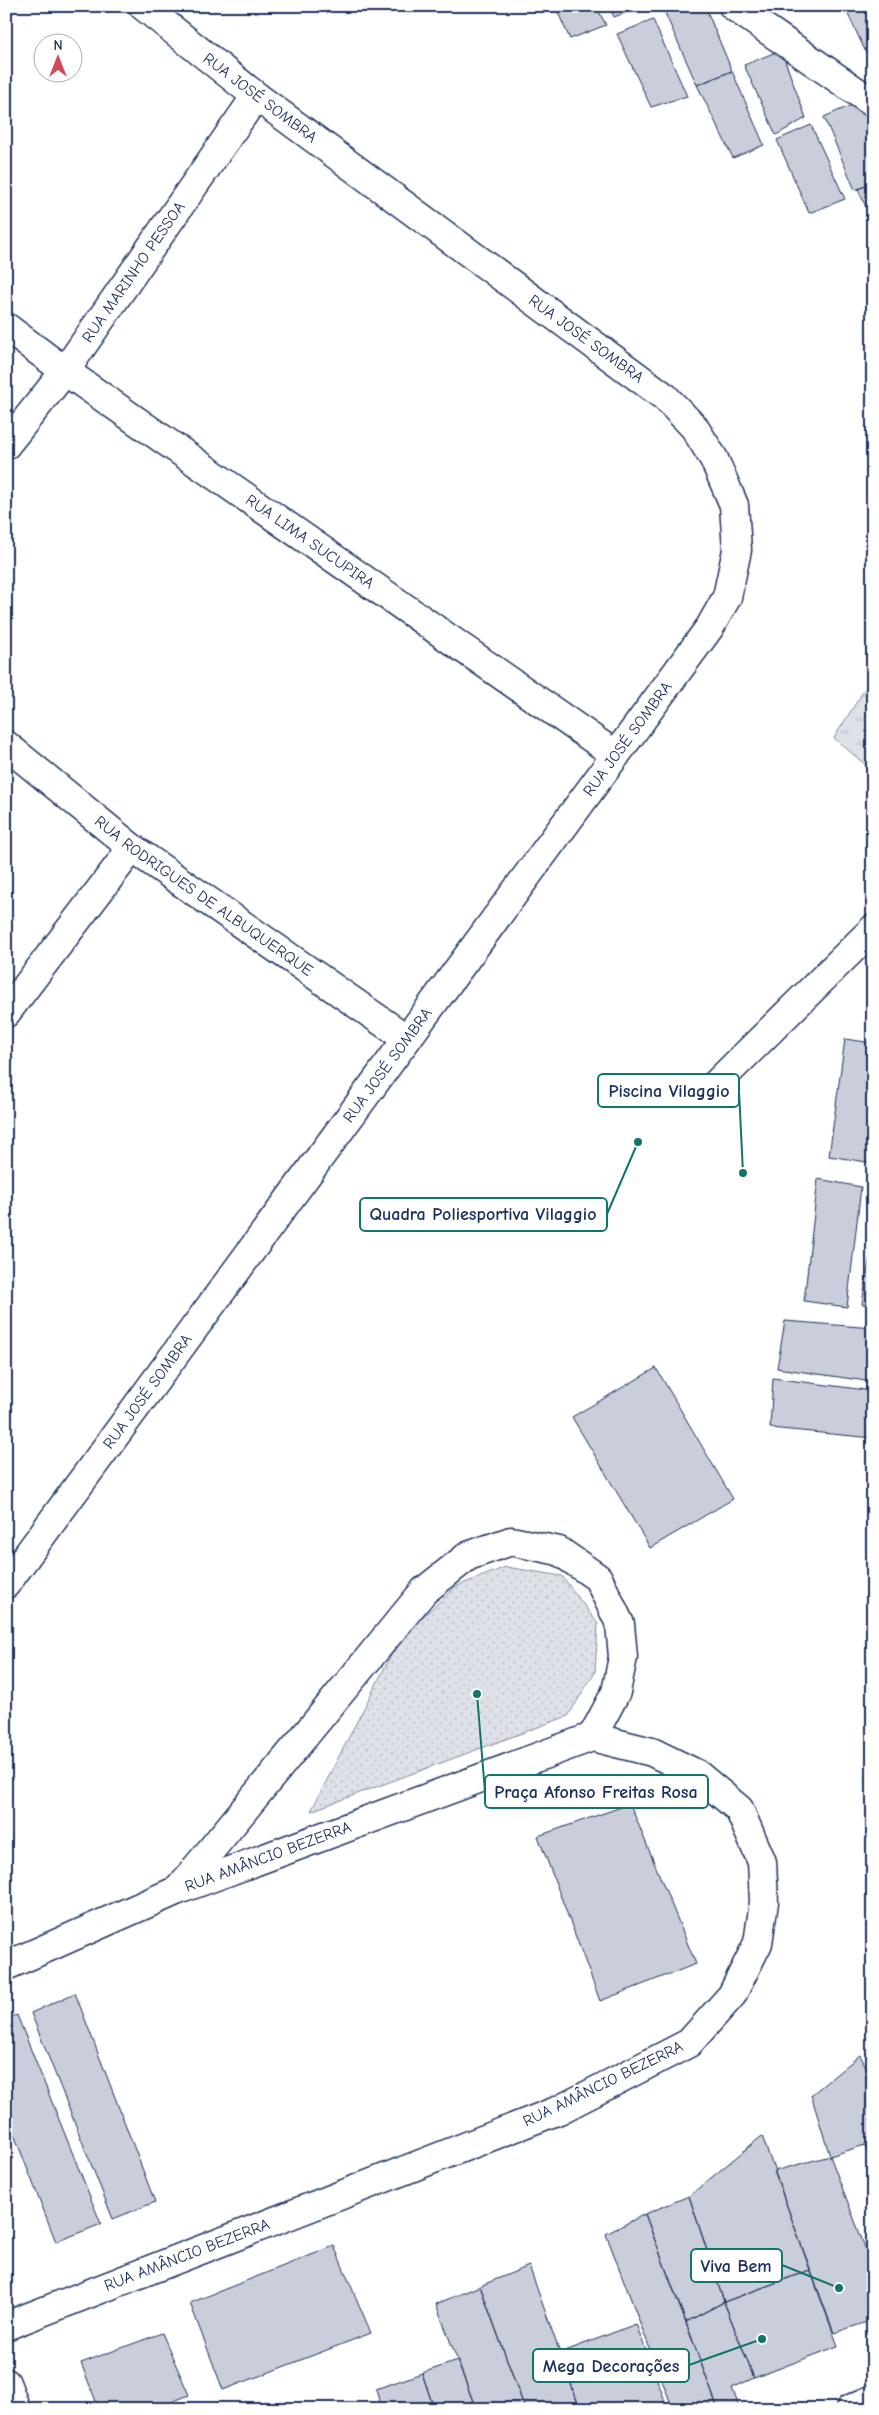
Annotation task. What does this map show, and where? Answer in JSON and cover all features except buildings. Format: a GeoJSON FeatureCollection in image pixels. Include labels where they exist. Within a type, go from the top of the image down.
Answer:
{"type":"FeatureCollection","features":[{"type":"Feature","properties":{"kind":"street","name":"RUA JOSÉ SOMBRA"},"geometry":{"type":"LineString","coordinates":[[6,1584],[710,627],[727,597],[737,550],[734,506],[714,459],[694,427],[664,397],[256,96],[143,6]]}},
{"type":"Feature","properties":{"kind":"street"},"geometry":{"type":"LineString","coordinates":[[733,6],[873,103]]}},
{"type":"Feature","properties":{"kind":"street","name":"RUA MARINHO PESSOA"},"geometry":{"type":"LineString","coordinates":[[6,445],[65,371],[256,96]]}},
{"type":"Feature","properties":{"kind":"street","name":"RUA LIMA SUCUPIRA"},"geometry":{"type":"LineString","coordinates":[[6,327],[65,371],[616,755]]}},
{"type":"Feature","properties":{"kind":"street","name":"RUA RODRIGUES DE ALBUQUERQUE"},"geometry":{"type":"LineString","coordinates":[[6,745],[132,848],[407,1039]]}},
{"type":"Feature","properties":{"kind":"street"},"geometry":{"type":"LineString","coordinates":[[6,1013],[132,848]]}},
{"type":"Feature","properties":{"kind":"street"},"geometry":{"type":"LineString","coordinates":[[712,1088],[868,942]]}},
{"type":"Feature","properties":{"kind":"street"},"geometry":{"type":"LineString","coordinates":[[178,1890],[424,1592],[468,1556],[511,1541],[559,1551],[598,1578],[620,1624],[623,1657],[616,1692],[592,1737]]}},
{"type":"Feature","properties":{"kind":"street","name":"RUA AMÂNCIO BEZERRA"},"geometry":{"type":"LineString","coordinates":[[6,1966],[178,1890],[592,1737],[652,1752],[696,1774],[739,1809],[762,1862],[764,1902],[758,1943],[732,1995],[689,2043],[559,2110],[6,2326]]}},
{"type":"Feature","properties":{"kind":"street"},"geometry":{"type":"LineString","coordinates":[[6,2383],[16,2409]]}},
{"type":"Feature","properties":{"kind":"street"},"geometry":{"type":"LineString","coordinates":[[850,2409],[873,2400]]}},
{"type":"Feature","properties":{"kind":"green space"},"geometry":{"type":"Polygon","coordinates":[[[873,676],[873,771],[834,738],[873,676]]]}},
{"type":"Feature","properties":{"kind":"green space"},"geometry":{"type":"Polygon","coordinates":[[[506,1567],[562,1576],[598,1624],[595,1672],[568,1716],[311,1811],[401,1636],[457,1586],[506,1567]]]}},
{"type":"Feature","properties":{"kind":"place","name":"Quadra Poliesportiva Vilaggio"},"geometry":{"type":"Point","coordinates":[638,1142]}},
{"type":"Feature","properties":{"kind":"place","name":"Piscina Vilaggio"},"geometry":{"type":"Point","coordinates":[743,1173]}},
{"type":"Feature","properties":{"kind":"place","name":"Praça Afonso Freitas Rosa"},"geometry":{"type":"Point","coordinates":[477,1694]}},
{"type":"Feature","properties":{"kind":"place","name":"Viva Bem"},"geometry":{"type":"Point","coordinates":[839,2288]}},
{"type":"Feature","properties":{"kind":"place","name":"Mega Decorações"},"geometry":{"type":"Point","coordinates":[762,2339]}}]}
